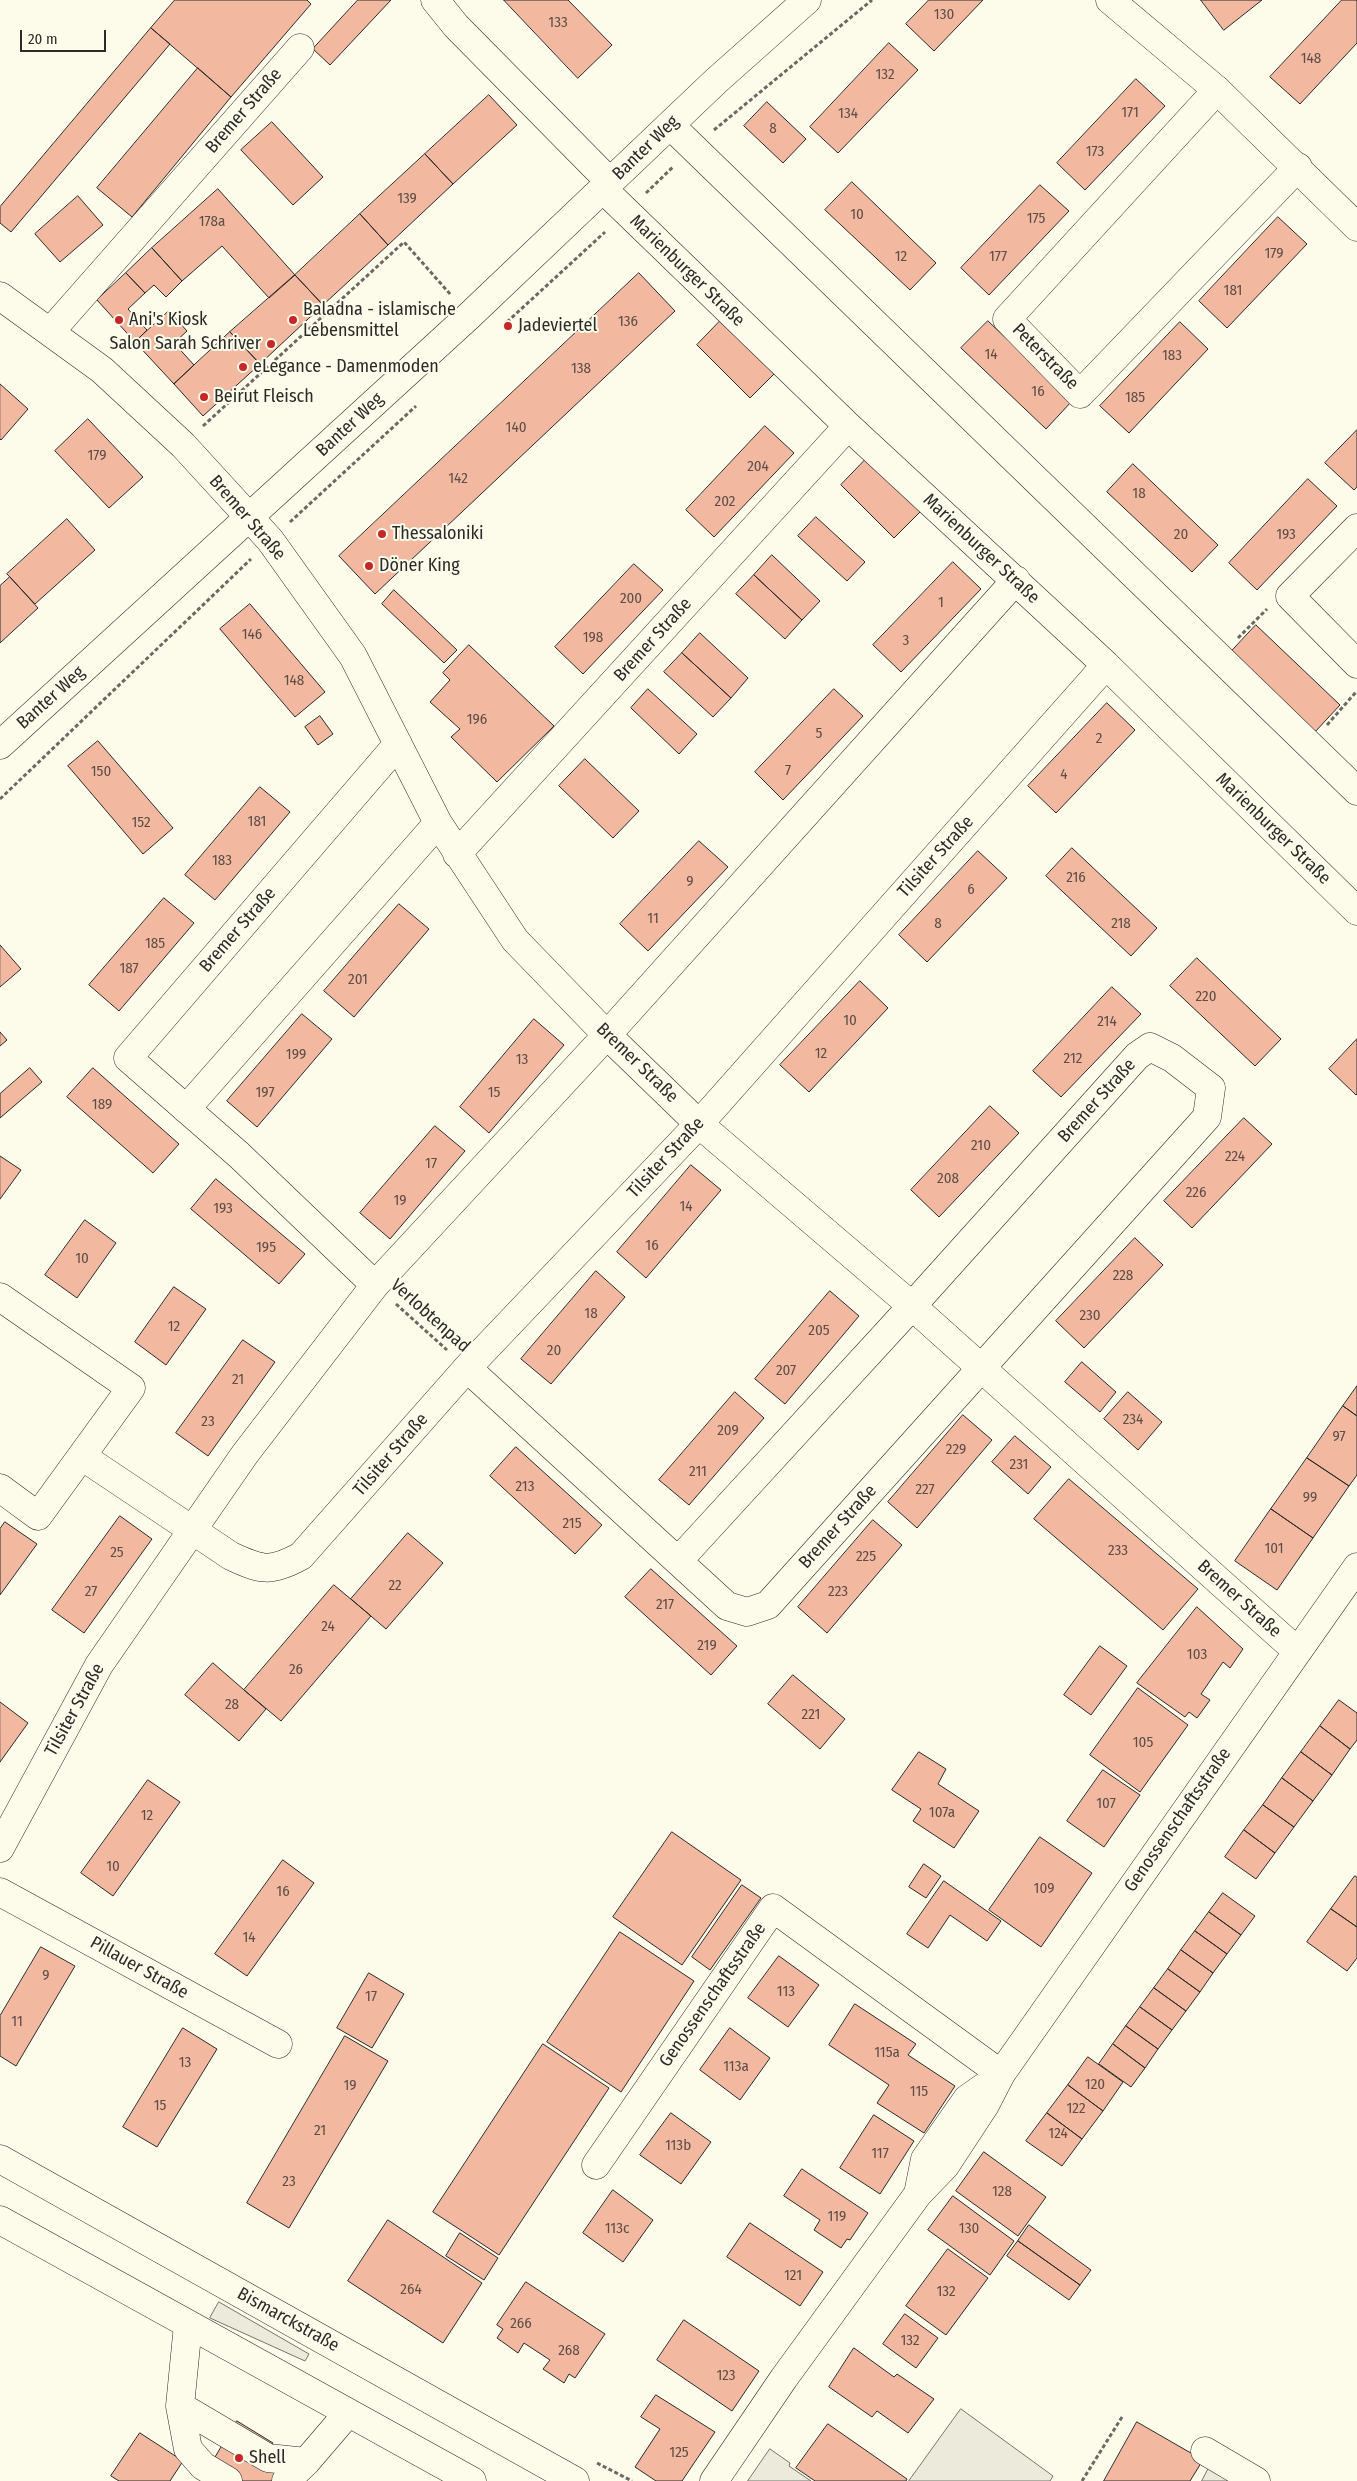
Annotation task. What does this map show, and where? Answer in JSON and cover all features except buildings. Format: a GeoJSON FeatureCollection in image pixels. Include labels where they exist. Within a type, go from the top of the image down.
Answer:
{"type":"FeatureCollection","features":[{"type":"Feature","properties":{"kind":"street","name":"Marienburger Straße"},"geometry":{"type":"LineString","coordinates":[[434,0],[606,186],[626,213],[848,426],[1106,665],[1357,911]]}},
{"type":"Feature","properties":{"kind":"street","name":"Banter Weg"},"geometry":{"type":"LineString","coordinates":[[0,744],[469,316],[670,125],[807,0]]}},
{"type":"Feature","properties":{"kind":"street"},"geometry":{"type":"LineString","coordinates":[[1110,0],[1217,90],[1298,167],[1357,227]]}},
{"type":"Feature","properties":{"kind":"street"},"geometry":{"type":"LineString","coordinates":[[1137,0],[1217,90]]}},
{"type":"Feature","properties":{"kind":"street","name":"Bremer Straße"},"geometry":{"type":"LineString","coordinates":[[50,332],[300,48]]}},
{"type":"Feature","properties":{"kind":"street","name":"Peterstraße"},"geometry":{"type":"LineString","coordinates":[[1217,90],[1007,319],[1080,394],[1298,167]]}},
{"type":"Feature","properties":{"kind":"street"},"geometry":{"type":"LineString","coordinates":[[670,125],[1357,791]]}},
{"type":"Feature","properties":{"kind":"street","name":"Bremer Straße"},"geometry":{"type":"LineString","coordinates":[[0,296],[102,370],[183,445],[270,540],[353,656],[438,823],[515,940],[607,1035],[699,1124],[912,1306],[1297,1651]]}},
{"type":"Feature","properties":{"kind":"street","name":"Bremer Straße"},"geometry":{"type":"LineString","coordinates":[[457,854],[848,426]]}},
{"type":"Feature","properties":{"kind":"street"},"geometry":{"type":"LineString","coordinates":[[1357,528],[1290,596],[1357,664]]}},
{"type":"Feature","properties":{"kind":"street","name":"Tilsiter Straße"},"geometry":{"type":"LineString","coordinates":[[0,1848],[99,1665],[245,1454],[375,1285],[607,1035],[1016,580]]}},
{"type":"Feature","properties":{"kind":"street","name":"Tilsiter Straße"},"geometry":{"type":"LineString","coordinates":[[194,1530],[230,1556],[256,1568],[281,1567],[300,1556],[467,1368],[699,1124],[1106,665]]}},
{"type":"Feature","properties":{"kind":"street","name":"Bremer Straße"},"geometry":{"type":"LineString","coordinates":[[375,1285],[238,1155],[128,1058],[398,744]]}},
{"type":"Feature","properties":{"kind":"street"},"geometry":{"type":"LineString","coordinates":[[186,1109],[438,823]]}},
{"type":"Feature","properties":{"kind":"street","name":"Bremer Straße"},"geometry":{"type":"LineString","coordinates":[[467,1368],[727,1606],[747,1612],[768,1605],[1207,1117],[1211,1088],[1172,1058],[1150,1047],[1137,1056],[912,1306],[678,1561]]}},
{"type":"Feature","properties":{"kind":"street"},"geometry":{"type":"LineString","coordinates":[[0,1297],[131,1388],[83,1457],[38,1516],[0,1488]]}},
{"type":"Feature","properties":{"kind":"street"},"geometry":{"type":"LineString","coordinates":[[83,1457],[194,1530]]}},
{"type":"Feature","properties":{"kind":"street","name":"Genossenschaftsstraße"},"geometry":{"type":"LineString","coordinates":[[714,2481],[784,2378],[918,2194],[925,2159],[967,2099],[1001,2074],[1357,1567]]}},
{"type":"Feature","properties":{"kind":"street","name":"Pillauer Straße"},"geometry":{"type":"LineString","coordinates":[[0,1892],[278,2044]]}},
{"type":"Feature","properties":{"kind":"street","name":"Genossenschaftsstraße"},"geometry":{"type":"LineString","coordinates":[[596,2165],[773,1908],[1001,2074]]}},
{"type":"Feature","properties":{"kind":"street","name":"Bismarckstraße"},"geometry":{"type":"LineString","coordinates":[[0,2159],[575,2481]]}},
{"type":"Feature","properties":{"kind":"street"},"geometry":{"type":"LineString","coordinates":[[0,2220],[472,2481]]}},
{"type":"Feature","properties":{"kind":"street"},"geometry":{"type":"LineString","coordinates":[[188,2325],[180,2406],[188,2449],[203,2466],[228,2481]]}},
{"type":"Feature","properties":{"kind":"street"},"geometry":{"type":"LineString","coordinates":[[180,2406],[268,2458],[306,2462]]}},
{"type":"Feature","properties":{"kind":"street"},"geometry":{"type":"LineString","coordinates":[[286,2481],[306,2462],[348,2413]]}},
{"type":"Feature","properties":{"kind":"street"},"geometry":{"type":"LineString","coordinates":[[1205,2451],[1256,2481]]}},
{"type":"Feature","properties":{"kind":"path"},"geometry":{"type":"LineString","coordinates":[[503,326],[626,213],[694,147],[872,0]]}},
{"type":"Feature","properties":{"kind":"path"},"geometry":{"type":"LineString","coordinates":[[183,445],[404,242],[469,316]]}},
{"type":"Feature","properties":{"kind":"path"},"geometry":{"type":"LineString","coordinates":[[307,507],[423,400]]}},
{"type":"Feature","properties":{"kind":"path"},"geometry":{"type":"LineString","coordinates":[[0,798],[270,540]]}},
{"type":"Feature","properties":{"kind":"path"},"geometry":{"type":"LineString","coordinates":[[1220,657],[1284,591],[1290,596]]}},
{"type":"Feature","properties":{"kind":"path"},"geometry":{"type":"LineString","coordinates":[[1310,744],[1357,692]]}},
{"type":"Feature","properties":{"kind":"path","name":"Verlobtenpad"},"geometry":{"type":"LineString","coordinates":[[375,1285],[467,1368]]}},
{"type":"Feature","properties":{"kind":"path"},"geometry":{"type":"LineString","coordinates":[[1082,2481],[1122,2417]]}},
{"type":"Feature","properties":{"kind":"path"},"geometry":{"type":"LineString","coordinates":[[605,2467],[632,2481]]}},
{"type":"Feature","properties":{"kind":"shaded area"},"geometry":{"type":"Polygon","coordinates":[[[219,2302],[309,2354],[305,2361],[210,2318],[219,2302]]]}},
{"type":"Feature","properties":{"kind":"shaded area"},"geometry":{"type":"Polygon","coordinates":[[[961,2409],[1053,2476],[1050,2481],[909,2481],[961,2409]]]}},
{"type":"Feature","properties":{"kind":"shaded area"},"geometry":{"type":"Polygon","coordinates":[[[770,2449],[790,2463],[789,2466],[811,2481],[748,2481],[770,2449]]]}},
{"type":"Feature","properties":{"kind":"shaded area"},"geometry":{"type":"Polygon","coordinates":[[[1212,2462],[1246,2481],[1202,2481],[1212,2462]]]}},
{"type":"Feature","properties":{"kind":"place","name":"Ani's Kiosk"},"geometry":{"type":"Point","coordinates":[119,320]}},
{"type":"Feature","properties":{"kind":"place","name":"Baladna - islamische Lebensmittel"},"geometry":{"type":"Point","coordinates":[293,320]}},
{"type":"Feature","properties":{"kind":"place","name":"Jadeviertel"},"geometry":{"type":"Point","coordinates":[508,326]}},
{"type":"Feature","properties":{"kind":"place","name":"Salon Sarah Schriver"},"geometry":{"type":"Point","coordinates":[271,344]}},
{"type":"Feature","properties":{"kind":"place","name":"eLegance - Damenmoden"},"geometry":{"type":"Point","coordinates":[243,367]}},
{"type":"Feature","properties":{"kind":"place","name":"Beirut Fleisch"},"geometry":{"type":"Point","coordinates":[204,397]}},
{"type":"Feature","properties":{"kind":"place","name":"Thessaloniki"},"geometry":{"type":"Point","coordinates":[382,534]}},
{"type":"Feature","properties":{"kind":"place","name":"Döner King"},"geometry":{"type":"Point","coordinates":[369,566]}},
{"type":"Feature","properties":{"kind":"place","name":"Shell"},"geometry":{"type":"Point","coordinates":[239,2458]}}]}
